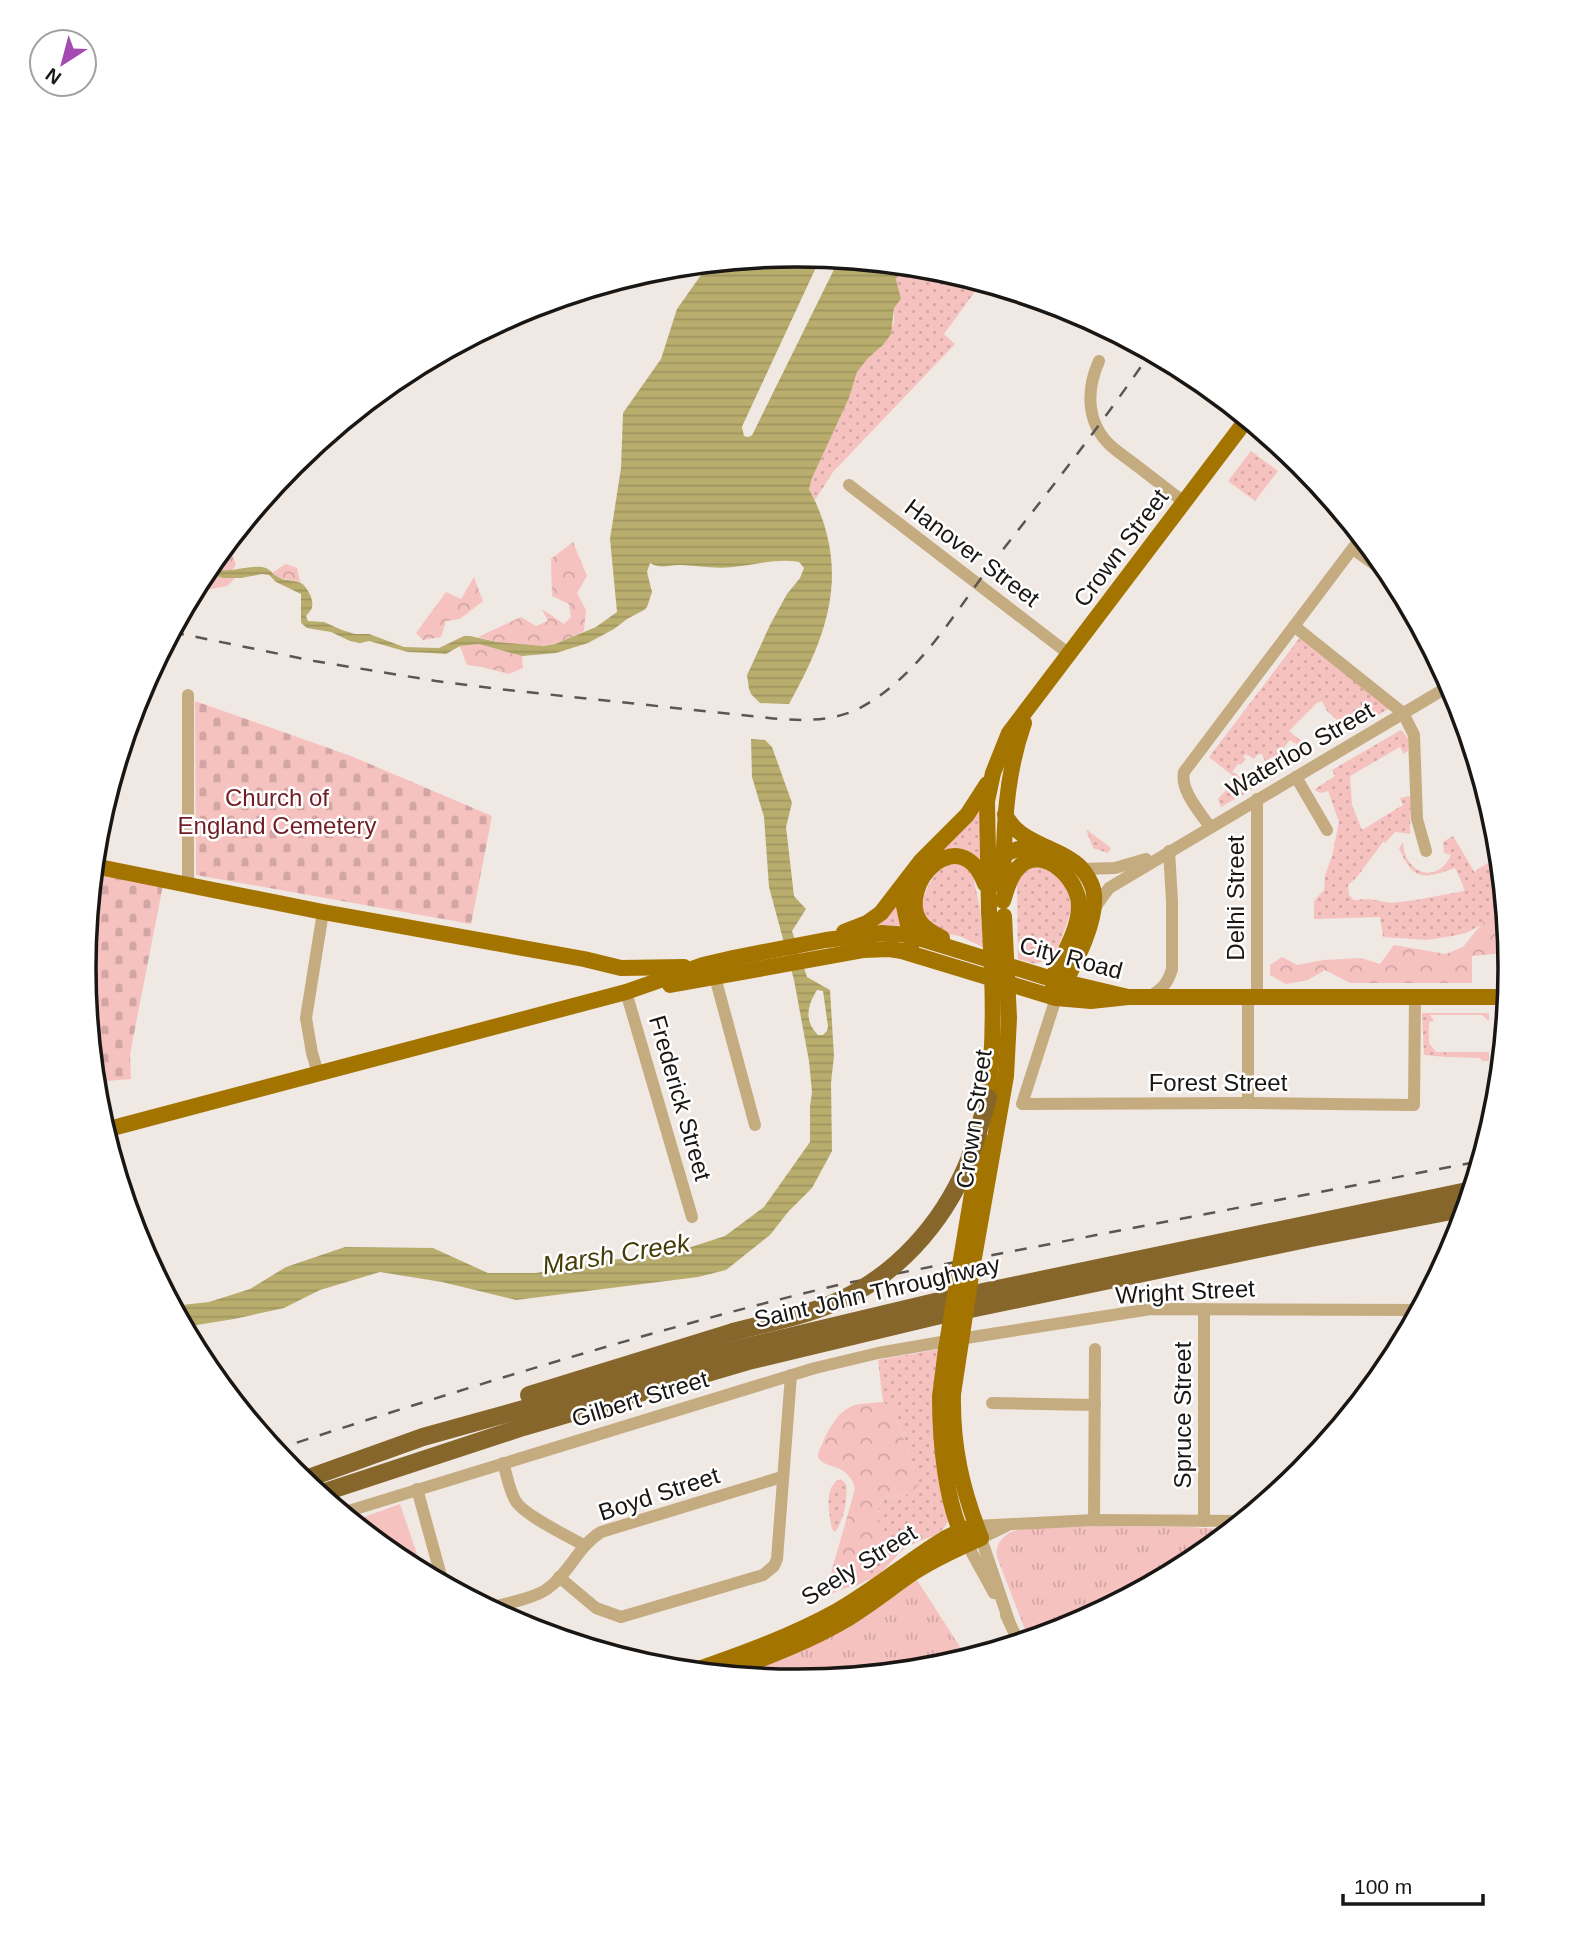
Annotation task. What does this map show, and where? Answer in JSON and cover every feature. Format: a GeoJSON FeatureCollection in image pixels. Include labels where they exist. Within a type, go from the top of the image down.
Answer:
{"type":"FeatureCollection","features":[{"type":"Feature","properties":{"kind":"highway"},"geometry":{"type":"LineString","coordinates":[[424,1437],[542,1391],[733,1332],[822,1308],[870,1285],[904,1257],[936,1219],[957,1184],[972,1151],[988,1098]]}},
{"type":"Feature","properties":{"kind":"highway","name":"Saint John Throughway"},"geometry":{"type":"LineString","coordinates":[[315,1476],[424,1437],[643,1374],[841,1323],[1462,1192]]}},
{"type":"Feature","properties":{"kind":"highway","name":"Saint John Throughway"},"geometry":{"type":"LineString","coordinates":[[330,1490],[498,1435],[674,1382],[844,1337],[1149,1271],[1455,1210]]}},
{"type":"Feature","properties":{"kind":"highway"},"geometry":{"type":"LineString","coordinates":[[334,1494],[379,1475]]}},
{"type":"Feature","properties":{"kind":"main road","name":"Crown Street"},"geometry":{"type":"LineString","coordinates":[[947,1395],[1006,1076],[1009,1018],[999,909],[988,892],[988,800],[993,773],[1009,733],[1242,426]]}},
{"type":"Feature","properties":{"kind":"main road","name":"Crown Street"},"geometry":{"type":"LineString","coordinates":[[971,1535],[947,1395],[949,1325],[988,1098],[1005,814],[1013,759],[1031,704]]}},
{"type":"Feature","properties":{"kind":"main road"},"geometry":{"type":"LineString","coordinates":[[826,940],[873,919],[881,912],[912,871],[967,815],[993,773]]}},
{"type":"Feature","properties":{"kind":"main road"},"geometry":{"type":"LineString","coordinates":[[1005,814],[1019,833],[1078,864],[1094,891],[1094,909],[1080,949],[1058,981]]}},
{"type":"Feature","properties":{"kind":"main road"},"geometry":{"type":"LineString","coordinates":[[987,861],[1004,852],[1018,849],[1055,851]]}},
{"type":"Feature","properties":{"kind":"main road"},"geometry":{"type":"LineString","coordinates":[[975,955],[935,935],[920,922],[916,912],[917,891],[927,870],[936,862],[955,855],[963,857],[977,868],[988,892]]}},
{"type":"Feature","properties":{"kind":"main road"},"geometry":{"type":"LineString","coordinates":[[999,909],[1012,876],[1023,863],[1031,860],[1052,865],[1063,871],[1072,881],[1080,904],[1079,916],[1058,981],[1056,999]]}},
{"type":"Feature","properties":{"kind":"main road"},"geometry":{"type":"LineString","coordinates":[[103,868],[621,968],[703,965],[811,951]]}},
{"type":"Feature","properties":{"kind":"main road"},"geometry":{"type":"LineString","coordinates":[[912,871],[904,898],[909,935],[917,955]]}},
{"type":"Feature","properties":{"kind":"main road","name":"City Road"},"geometry":{"type":"LineString","coordinates":[[811,951],[826,940],[882,933],[909,935],[1058,981],[1128,997]]}},
{"type":"Feature","properties":{"kind":"main road","name":"City Road"},"geometry":{"type":"LineString","coordinates":[[811,951],[878,948],[902,951],[1056,999],[1091,1001],[1128,997]]}},
{"type":"Feature","properties":{"kind":"main road"},"geometry":{"type":"LineString","coordinates":[[626,992],[715,977],[777,957]]}},
{"type":"Feature","properties":{"kind":"main road"},"geometry":{"type":"LineString","coordinates":[[115,1127],[626,992],[703,965]]}},
{"type":"Feature","properties":{"kind":"main road"},"geometry":{"type":"LineString","coordinates":[[621,968],[626,992]]}},
{"type":"Feature","properties":{"kind":"main road"},"geometry":{"type":"LineString","coordinates":[[1128,997],[1498,997]]}},
{"type":"Feature","properties":{"kind":"main road","name":"Seely Street"},"geometry":{"type":"LineString","coordinates":[[712,1664],[831,1614],[919,1554],[971,1535]]}},
{"type":"Feature","properties":{"kind":"main road","name":"Seely Street"},"geometry":{"type":"LineString","coordinates":[[741,1667],[831,1628],[971,1535]]}},
{"type":"Feature","properties":{"kind":"street"},"geometry":{"type":"LineString","coordinates":[[1099,361],[1089,391],[1089,401],[1097,426],[1110,445],[1184,502]]}},
{"type":"Feature","properties":{"kind":"street","name":"Hanover Street"},"geometry":{"type":"LineString","coordinates":[[849,485],[1069,654]]}},
{"type":"Feature","properties":{"kind":"street"},"geometry":{"type":"LineString","coordinates":[[1210,827],[1185,788],[1182,780],[1184,772],[1356,544]]}},
{"type":"Feature","properties":{"kind":"street"},"geometry":{"type":"LineString","coordinates":[[1353,549],[1367,559]]}},
{"type":"Feature","properties":{"kind":"street"},"geometry":{"type":"LineString","coordinates":[[1294,626],[1403,713],[1413,735],[1416,755],[1416,819],[1426,850]]}},
{"type":"Feature","properties":{"kind":"street","name":"Waterloo Street"},"geometry":{"type":"LineString","coordinates":[[1169,851],[1441,691]]}},
{"type":"Feature","properties":{"kind":"street"},"geometry":{"type":"LineString","coordinates":[[188,695],[188,886]]}},
{"type":"Feature","properties":{"kind":"street"},"geometry":{"type":"LineString","coordinates":[[1296,776],[1327,830]]}},
{"type":"Feature","properties":{"kind":"street","name":"Delhi Street"},"geometry":{"type":"LineString","coordinates":[[1248,1103],[1257,799]]}},
{"type":"Feature","properties":{"kind":"street"},"geometry":{"type":"LineString","coordinates":[[1081,869],[1124,867],[1169,851]]}},
{"type":"Feature","properties":{"kind":"street"},"geometry":{"type":"LineString","coordinates":[[1094,909],[1109,888],[1169,851]]}},
{"type":"Feature","properties":{"kind":"street"},"geometry":{"type":"LineString","coordinates":[[1148,997],[1162,989],[1172,969],[1169,851]]}},
{"type":"Feature","properties":{"kind":"street"},"geometry":{"type":"LineString","coordinates":[[318,1073],[306,1018],[323,912]]}},
{"type":"Feature","properties":{"kind":"street"},"geometry":{"type":"LineString","coordinates":[[715,977],[755,1125]]}},
{"type":"Feature","properties":{"kind":"street","name":"Frederick Street"},"geometry":{"type":"LineString","coordinates":[[626,992],[692,1217]]}},
{"type":"Feature","properties":{"kind":"street","name":"Forest Street"},"geometry":{"type":"LineString","coordinates":[[1056,999],[1022,1104],[1414,1105],[1415,997]]}},
{"type":"Feature","properties":{"kind":"street","name":"Wright Street"},"geometry":{"type":"LineString","coordinates":[[953,1340],[1151,1309],[1410,1310]]}},
{"type":"Feature","properties":{"kind":"street","name":"Spruce Street"},"geometry":{"type":"LineString","coordinates":[[1204,1309],[1204,1521]]}},
{"type":"Feature","properties":{"kind":"street","name":"Gilbert Street"},"geometry":{"type":"LineString","coordinates":[[353,1510],[791,1375],[856,1358],[953,1340]]}},
{"type":"Feature","properties":{"kind":"street"},"geometry":{"type":"LineString","coordinates":[[1094,1520],[1095,1349]]}},
{"type":"Feature","properties":{"kind":"street"},"geometry":{"type":"LineString","coordinates":[[559,1577],[596,1608],[623,1617],[763,1575],[774,1566],[777,1559],[791,1375]]}},
{"type":"Feature","properties":{"kind":"street"},"geometry":{"type":"LineString","coordinates":[[992,1403],[1095,1405]]}},
{"type":"Feature","properties":{"kind":"street"},"geometry":{"type":"LineString","coordinates":[[503,1463],[519,1506],[585,1546]]}},
{"type":"Feature","properties":{"kind":"street","name":"Boyd Street"},"geometry":{"type":"LineString","coordinates":[[502,1604],[545,1591],[601,1532],[782,1478]]}},
{"type":"Feature","properties":{"kind":"street"},"geometry":{"type":"LineString","coordinates":[[418,1489],[440,1570]]}},
{"type":"Feature","properties":{"kind":"street","name":"Seely Street"},"geometry":{"type":"LineString","coordinates":[[971,1535],[1013,1522],[1228,1521]]}},
{"type":"Feature","properties":{"kind":"street"},"geometry":{"type":"LineString","coordinates":[[971,1535],[1015,1634]]}},
{"type":"Feature","properties":{"kind":"green space"},"geometry":{"type":"Polygon","coordinates":[[[899,275],[976,290],[944,334],[955,344],[833,472],[815,500],[809,489],[812,478],[849,398],[857,372],[883,345],[894,323],[894,308],[901,299],[896,279],[899,275]]]}},
{"type":"Feature","properties":{"kind":"green space"},"geometry":{"type":"Polygon","coordinates":[[[1251,451],[1278,471],[1255,501],[1228,481],[1251,451]]]}},
{"type":"Feature","properties":{"kind":"green space"},"geometry":{"type":"Polygon","coordinates":[[[573,542],[587,576],[577,593],[586,610],[584,631],[543,646],[525,646],[478,637],[521,617],[536,626],[548,621],[542,609],[564,624],[571,617],[569,604],[552,596],[551,559],[573,542]]]}},
{"type":"Feature","properties":{"kind":"green space"},"geometry":{"type":"Polygon","coordinates":[[[232,554],[236,564],[232,571],[221,570],[232,554]]]}},
{"type":"Feature","properties":{"kind":"green space"},"geometry":{"type":"Polygon","coordinates":[[[286,564],[297,568],[300,582],[276,577],[273,572],[286,564]]]}},
{"type":"Feature","properties":{"kind":"green space"},"geometry":{"type":"Polygon","coordinates":[[[216,576],[236,577],[227,586],[207,590],[216,576]]]}},
{"type":"Feature","properties":{"kind":"green space"},"geometry":{"type":"Polygon","coordinates":[[[474,577],[483,601],[460,619],[446,621],[441,637],[423,640],[416,633],[446,592],[461,599],[474,577]]]}},
{"type":"Feature","properties":{"kind":"green space"},"geometry":{"type":"Polygon","coordinates":[[[1301,636],[1392,707],[1350,731],[1327,711],[1322,701],[1317,703],[1289,731],[1301,741],[1298,745],[1290,740],[1275,759],[1271,757],[1266,764],[1262,754],[1258,754],[1254,759],[1246,754],[1243,757],[1246,759],[1232,772],[1256,787],[1221,807],[1218,799],[1226,790],[1229,792],[1233,787],[1237,789],[1242,783],[1209,757],[1301,636]]]}},
{"type":"Feature","properties":{"kind":"green space"},"geometry":{"type":"Polygon","coordinates":[[[479,644],[522,656],[523,668],[509,674],[467,665],[460,646],[479,644]]]}},
{"type":"Feature","properties":{"kind":"green space","name":"Church of England Cemetery"},"geometry":{"type":"Polygon","coordinates":[[[195,701],[351,756],[492,816],[471,924],[196,875],[195,701]]]}},
{"type":"Feature","properties":{"kind":"green space"},"geometry":{"type":"Polygon","coordinates":[[[1401,730],[1408,738],[1408,751],[1404,754],[1400,747],[1350,776],[1352,805],[1362,830],[1403,805],[1400,798],[1409,796],[1411,799],[1410,834],[1395,832],[1383,842],[1348,885],[1349,895],[1354,900],[1370,899],[1391,903],[1464,891],[1455,868],[1426,875],[1414,872],[1399,848],[1403,843],[1409,862],[1422,872],[1430,873],[1445,864],[1451,855],[1444,853],[1443,842],[1453,836],[1475,873],[1490,862],[1497,916],[1466,933],[1427,940],[1383,937],[1380,917],[1314,919],[1314,901],[1324,890],[1325,875],[1339,822],[1328,791],[1321,793],[1315,789],[1335,776],[1332,770],[1401,730]]]}},
{"type":"Feature","properties":{"kind":"green space"},"geometry":{"type":"Polygon","coordinates":[[[980,806],[981,862],[962,851],[941,852],[980,806]]]}},
{"type":"Feature","properties":{"kind":"green space"},"geometry":{"type":"Polygon","coordinates":[[[1086,829],[1111,848],[1108,853],[1093,848],[1086,829]]]}},
{"type":"Feature","properties":{"kind":"green space"},"geometry":{"type":"Polygon","coordinates":[[[962,863],[973,876],[984,948],[962,937],[943,932],[925,918],[923,900],[931,881],[945,864],[962,863]]]}},
{"type":"Feature","properties":{"kind":"green space"},"geometry":{"type":"Polygon","coordinates":[[[1031,867],[1047,869],[1067,886],[1072,903],[1058,947],[1049,960],[1035,964],[1018,959],[1017,883],[1021,873],[1031,867]]]}},
{"type":"Feature","properties":{"kind":"green space"},"geometry":{"type":"Polygon","coordinates":[[[103,868],[164,880],[130,1054],[131,1079],[106,1081],[102,1060],[96,968],[103,868]]]}},
{"type":"Feature","properties":{"kind":"green space"},"geometry":{"type":"Polygon","coordinates":[[[898,899],[902,926],[877,925],[898,899]]]}},
{"type":"Feature","properties":{"kind":"green space"},"geometry":{"type":"Polygon","coordinates":[[[1496,916],[1498,954],[1472,956],[1472,983],[1350,983],[1325,970],[1308,980],[1286,984],[1270,975],[1270,965],[1282,957],[1297,965],[1361,958],[1380,964],[1394,945],[1446,954],[1463,947],[1483,922],[1496,916]]]}},
{"type":"Feature","properties":{"kind":"green space"},"geometry":{"type":"Polygon","coordinates":[[[1422,1013],[1489,1013],[1489,1021],[1482,1015],[1430,1015],[1434,1021],[1429,1022],[1429,1043],[1436,1052],[1446,1052],[1446,1057],[1424,1055],[1422,1013]]]}},
{"type":"Feature","properties":{"kind":"green space"},"geometry":{"type":"Polygon","coordinates":[[[1446,1052],[1489,1052],[1489,1061],[1482,1061],[1480,1058],[1446,1057],[1446,1052]]]}},
{"type":"Feature","properties":{"kind":"green space"},"geometry":{"type":"Polygon","coordinates":[[[939,1349],[949,1518],[941,1531],[910,1545],[882,1572],[865,1581],[870,1555],[877,1550],[882,1528],[877,1516],[882,1498],[907,1495],[915,1468],[896,1412],[883,1402],[878,1360],[939,1349]]]}},
{"type":"Feature","properties":{"kind":"green space"},"geometry":{"type":"Polygon","coordinates":[[[883,1402],[896,1412],[919,1485],[907,1495],[882,1498],[877,1516],[887,1536],[884,1543],[870,1555],[865,1581],[827,1596],[816,1596],[814,1592],[827,1587],[855,1489],[847,1473],[824,1463],[818,1454],[832,1425],[848,1408],[883,1402]]]}},
{"type":"Feature","properties":{"kind":"green space"},"geometry":{"type":"Polygon","coordinates":[[[841,1479],[846,1484],[846,1502],[841,1522],[835,1532],[832,1529],[829,1494],[835,1482],[841,1479]]]}},
{"type":"Feature","properties":{"kind":"green space"},"geometry":{"type":"Polygon","coordinates":[[[400,1504],[417,1554],[408,1551],[363,1517],[400,1504]]]}},
{"type":"Feature","properties":{"kind":"green space"},"geometry":{"type":"Polygon","coordinates":[[[1095,1526],[1217,1529],[1187,1551],[1108,1597],[1026,1631],[997,1557],[997,1550],[1009,1533],[1037,1528],[1095,1526]]]}},
{"type":"Feature","properties":{"kind":"green space"},"geometry":{"type":"Polygon","coordinates":[[[917,1580],[960,1647],[934,1656],[843,1668],[759,1668],[839,1632],[917,1580]]]}},
{"type":"Feature","properties":{"kind":"shaded area"},"geometry":{"type":"Polygon","coordinates":[[[816,267],[742,427],[748,437],[752,435],[835,268],[899,275],[896,279],[901,299],[894,308],[891,334],[857,372],[849,398],[809,489],[822,518],[829,546],[832,572],[830,599],[815,651],[789,704],[760,703],[751,694],[747,675],[770,625],[787,594],[800,578],[804,568],[799,562],[774,561],[720,568],[662,566],[650,563],[647,572],[652,592],[644,610],[588,643],[556,653],[522,656],[479,644],[460,646],[446,654],[408,652],[369,641],[350,641],[331,632],[307,628],[301,623],[301,594],[276,582],[269,575],[241,578],[216,576],[220,570],[265,568],[277,577],[299,582],[306,587],[312,604],[306,616],[308,621],[324,622],[355,634],[369,634],[404,647],[439,648],[464,636],[543,646],[555,644],[596,627],[617,612],[610,539],[621,468],[623,413],[661,359],[677,309],[701,275],[752,268],[816,267]]]}},
{"type":"Feature","properties":{"kind":"shaded area"},"geometry":{"type":"Polygon","coordinates":[[[751,739],[765,740],[772,747],[792,803],[786,827],[794,896],[806,909],[792,931],[807,977],[830,990],[834,1056],[831,1083],[832,1151],[812,1188],[770,1235],[726,1270],[698,1277],[516,1300],[442,1282],[380,1272],[320,1290],[284,1308],[194,1325],[183,1305],[209,1302],[250,1289],[286,1267],[345,1247],[433,1248],[488,1273],[536,1273],[688,1248],[725,1236],[764,1207],[810,1142],[812,1092],[794,980],[769,887],[764,817],[752,777],[751,739]],[[817,990],[811,1002],[809,1019],[818,1035],[823,1035],[828,1026],[823,991],[817,990]]]}},
{"type":"Feature","properties":{"kind":"pier"},"geometry":{"type":"Polygon","coordinates":[[[816,267],[820,267],[745,428],[746,433],[749,433],[831,268],[835,268],[752,435],[744,436],[742,427],[816,267]]]}},
{"type":"Feature","properties":{"kind":"railway"},"geometry":{"type":"LineString","coordinates":[[181,634],[314,661],[498,689],[780,719],[814,720],[848,713],[879,696],[899,680],[934,643],[1146,360]]}},
{"type":"Feature","properties":{"kind":"railway"},"geometry":{"type":"LineString","coordinates":[[285,1446],[556,1361],[842,1284],[1471,1163]]}},
{"type":"Feature","properties":{"kind":"water label","name":"Marsh Creek"},"geometry":{"type":"Point","coordinates":[616,1254]}}]}
